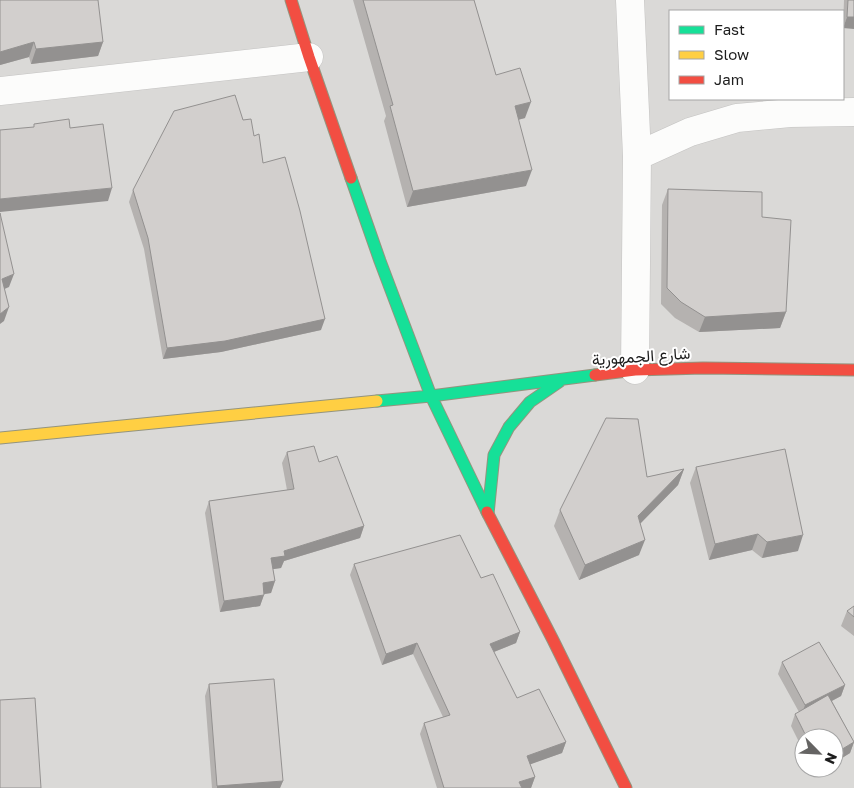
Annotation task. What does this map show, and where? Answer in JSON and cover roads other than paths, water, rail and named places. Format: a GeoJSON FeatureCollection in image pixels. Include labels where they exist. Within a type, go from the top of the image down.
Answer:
{"type":"FeatureCollection","features":[{"type":"Feature","properties":{"kind":"main road"},"geometry":{"type":"LineString","coordinates":[[291,0],[380,261],[431,396],[488,515],[553,640],[626,788]]}},
{"type":"Feature","properties":{"kind":"main road","name":"شارع الجمهورية"},"geometry":{"type":"LineString","coordinates":[[0,438],[431,396],[635,370],[703,368],[854,370]]}},
{"type":"Feature","properties":{"kind":"main road"},"geometry":{"type":"LineString","coordinates":[[488,515],[494,455],[509,427],[530,402],[565,378]]}},
{"type":"Feature","properties":{"kind":"street"},"geometry":{"type":"LineString","coordinates":[[630,0],[637,156],[635,370]]}},
{"type":"Feature","properties":{"kind":"street"},"geometry":{"type":"LineString","coordinates":[[0,91],[309,57]]}},
{"type":"Feature","properties":{"kind":"street"},"geometry":{"type":"LineString","coordinates":[[637,156],[690,132],[737,118],[790,113],[854,112]]}}]}
